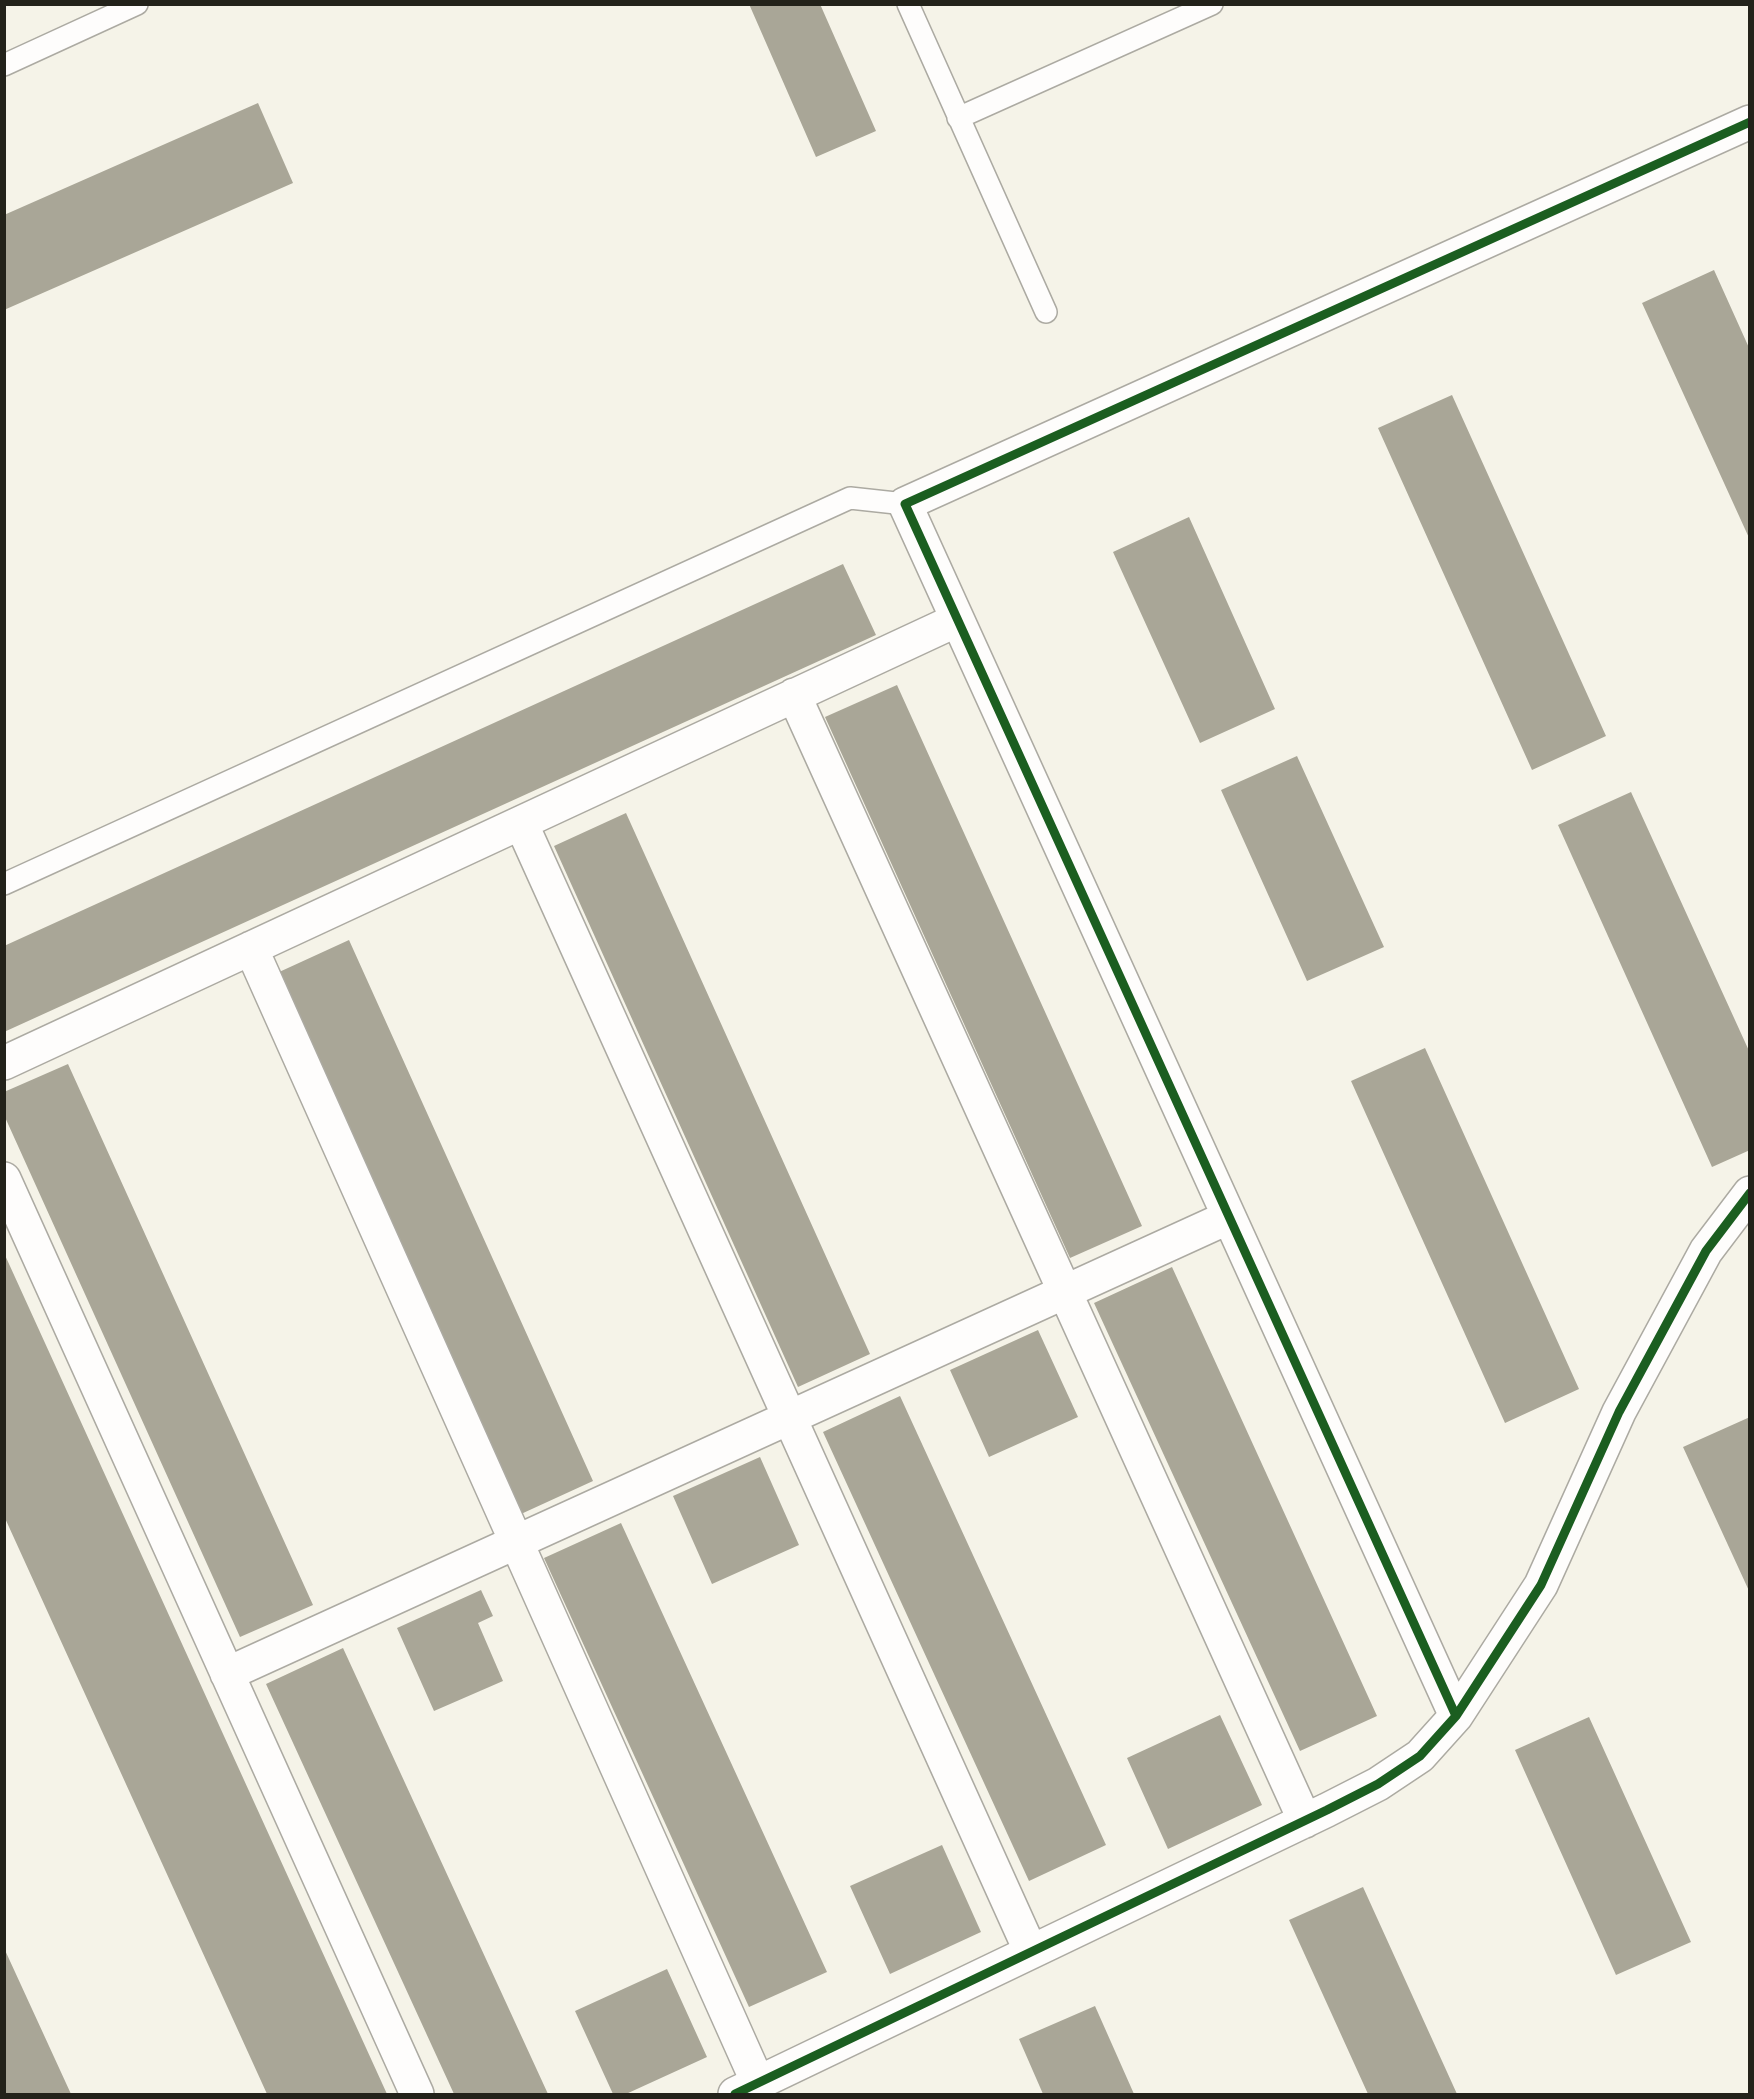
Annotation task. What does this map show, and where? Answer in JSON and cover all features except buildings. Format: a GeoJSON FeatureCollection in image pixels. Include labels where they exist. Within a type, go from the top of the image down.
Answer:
{"type":"FeatureCollection","features":[{"type":"Feature","properties":{"kind":"street"},"geometry":{"type":"LineString","coordinates":[[1456,1716],[904,504],[1749,123]]}},
{"type":"Feature","properties":{"kind":"street"},"geometry":{"type":"LineString","coordinates":[[4,1063],[957,620]]}},
{"type":"Feature","properties":{"kind":"street"},"geometry":{"type":"LineString","coordinates":[[794,695],[1305,1821]]}},
{"type":"Feature","properties":{"kind":"street"},"geometry":{"type":"LineString","coordinates":[[521,823],[1031,1952]]}},
{"type":"Feature","properties":{"kind":"street"},"geometry":{"type":"LineString","coordinates":[[251,948],[516,1542],[747,2089],[1305,1821],[1378,1784],[1420,1756],[1456,1716],[1541,1586],[1619,1412],[1706,1251],[1749,1193]]}},
{"type":"Feature","properties":{"kind":"street"},"geometry":{"type":"LineString","coordinates":[[4,1179],[417,2094]]}},
{"type":"Feature","properties":{"kind":"street"},"geometry":{"type":"LineString","coordinates":[[227,1674],[1229,1217]]}},
{"type":"Feature","properties":{"kind":"lane"},"geometry":{"type":"LineString","coordinates":[[4,65],[136,4]]}},
{"type":"Feature","properties":{"kind":"lane"},"geometry":{"type":"LineString","coordinates":[[908,4],[1046,312]]}},
{"type":"Feature","properties":{"kind":"lane"},"geometry":{"type":"LineString","coordinates":[[958,118],[1212,4]]}},
{"type":"Feature","properties":{"kind":"lane"},"geometry":{"type":"LineString","coordinates":[[4,884],[850,498],[904,504]]}},
{"type":"Feature","properties":{"kind":"cycle path"},"geometry":{"type":"LineString","coordinates":[[1456,1716],[905,504],[1750,122]]}},
{"type":"Feature","properties":{"kind":"cycle path"},"geometry":{"type":"LineString","coordinates":[[735,2094],[1327,1810],[1378,1784],[1420,1756],[1456,1716],[1541,1585],[1619,1412],[1706,1251],[1750,1193]]}}]}
